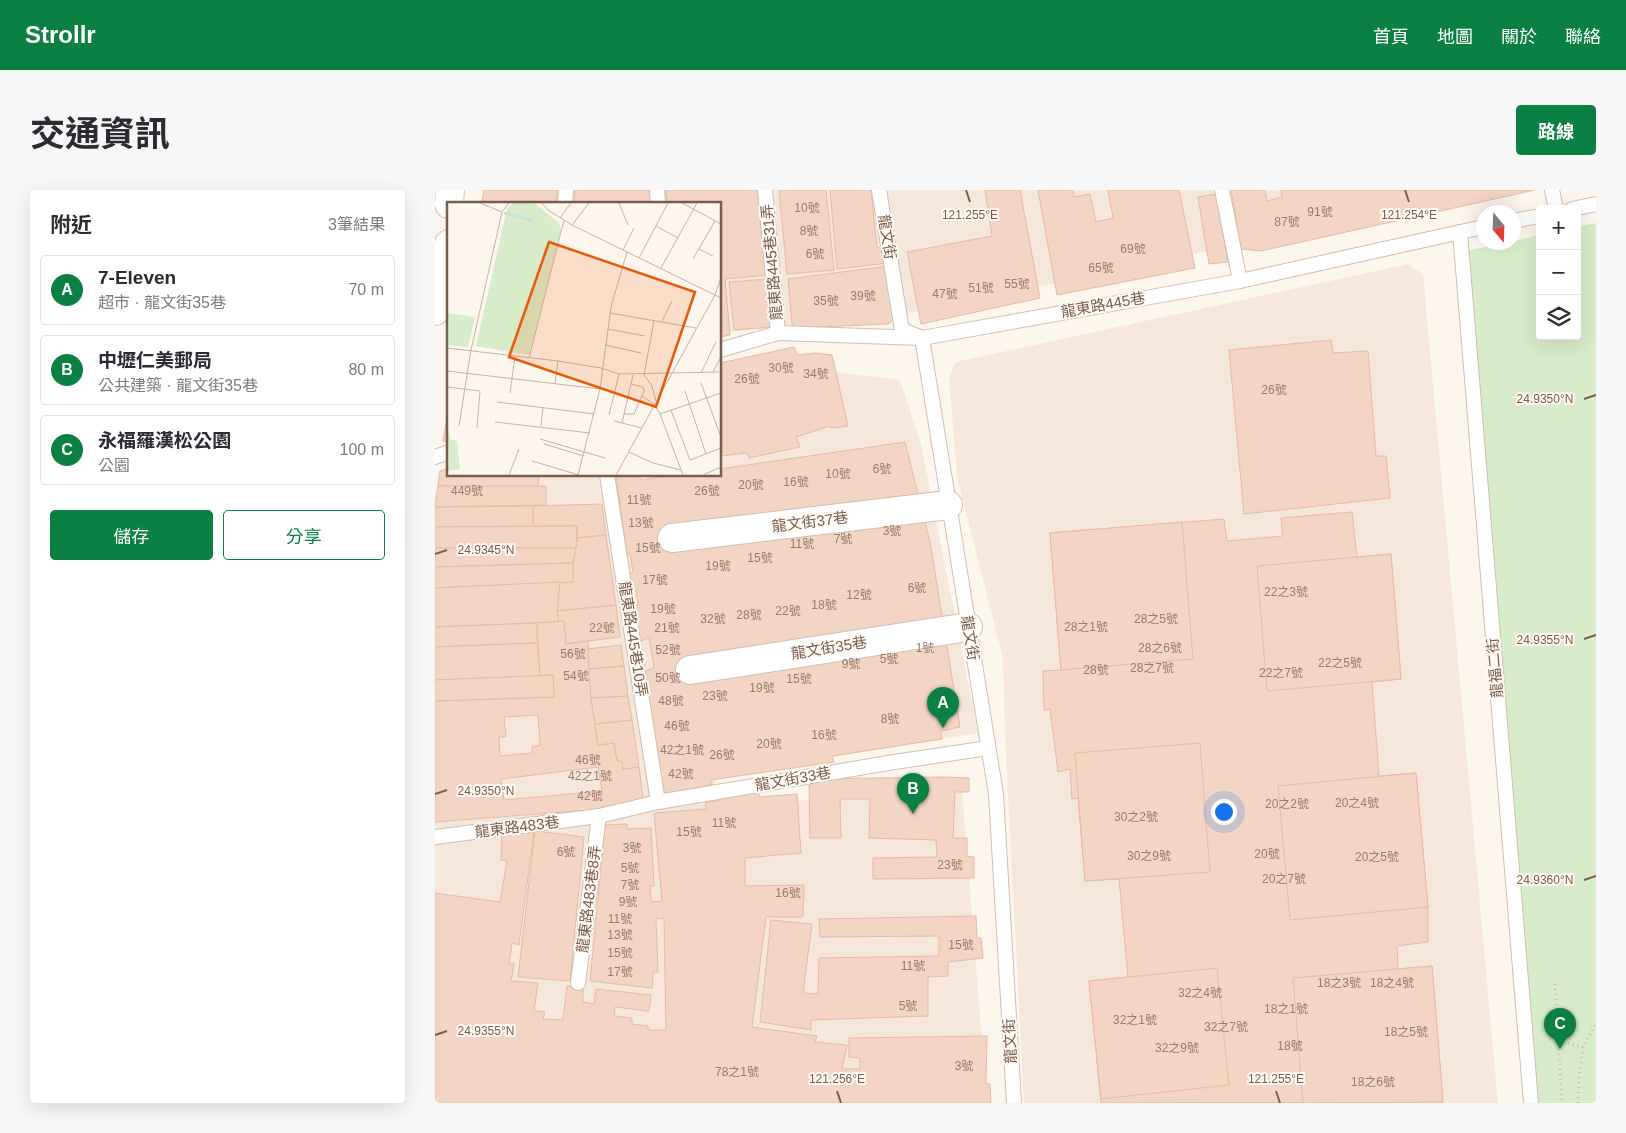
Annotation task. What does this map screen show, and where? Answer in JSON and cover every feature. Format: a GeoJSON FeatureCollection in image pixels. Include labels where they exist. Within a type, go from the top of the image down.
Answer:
{"type":"FeatureCollection","features":[{"type":"Feature","properties":{"kind":"street"},"geometry":{"type":"LineString","coordinates":[[435,193],[447,202]]}},
{"type":"Feature","properties":{"kind":"street"},"geometry":{"type":"LineString","coordinates":[[435,311],[447,254]]}},
{"type":"Feature","properties":{"kind":"street","name":"龍文街37巷"},"geometry":{"type":"LineString","coordinates":[[672,538],[948,505]]}},
{"type":"Feature","properties":{"kind":"street","name":"龍文街35巷"},"geometry":{"type":"LineString","coordinates":[[690,670],[968,627]]}},
{"type":"Feature","properties":{"kind":"lane","name":"龍東路445巷31弄"},"geometry":{"type":"LineString","coordinates":[[765,190],[778,333]]}},
{"type":"Feature","properties":{"kind":"lane","name":"龍文街"},"geometry":{"type":"LineString","coordinates":[[879,190],[902,330],[921,338],[996,794],[1014,1103]]}},
{"type":"Feature","properties":{"kind":"lane"},"geometry":{"type":"LineString","coordinates":[[1223,190],[1240,281]]}},
{"type":"Feature","properties":{"kind":"lane"},"geometry":{"type":"LineString","coordinates":[[1552,190],[1555,205]]}},
{"type":"Feature","properties":{"kind":"lane"},"geometry":{"type":"LineString","coordinates":[[1581,207],[1596,204]]}},
{"type":"Feature","properties":{"kind":"lane"},"geometry":{"type":"LineString","coordinates":[[1521,220],[1536,217]]}},
{"type":"Feature","properties":{"kind":"lane","name":"龍東路445巷"},"geometry":{"type":"LineString","coordinates":[[721,350],[778,333],[921,338],[1240,281],[1476,229]]}},
{"type":"Feature","properties":{"kind":"lane","name":"龍福二街"},"geometry":{"type":"LineString","coordinates":[[1460,232],[1531,1103]]}},
{"type":"Feature","properties":{"kind":"lane"},"geometry":{"type":"LineString","coordinates":[[435,458],[447,453]]}},
{"type":"Feature","properties":{"kind":"lane","name":"龍東路445巷10弄"},"geometry":{"type":"LineString","coordinates":[[607,476],[658,802]]}},
{"type":"Feature","properties":{"kind":"lane","name":"龍文街33巷"},"geometry":{"type":"LineString","coordinates":[[599,816],[658,802],[988,748]]}},
{"type":"Feature","properties":{"kind":"lane","name":"龍東路483巷"},"geometry":{"type":"LineString","coordinates":[[435,837],[599,816]]}},
{"type":"Feature","properties":{"kind":"lane","name":"龍東路483巷8弄"},"geometry":{"type":"LineString","coordinates":[[578,983],[599,816]]}},
{"type":"Feature","properties":{"kind":"path"},"geometry":{"type":"LineString","coordinates":[[1555,984],[1562,1103]]}},
{"type":"Feature","properties":{"kind":"path"},"geometry":{"type":"LineString","coordinates":[[1578,1103],[1583,1047],[1596,1023]]}},
{"type":"Feature","properties":{"kind":"path"},"geometry":{"type":"LineString","coordinates":[[1558,1041],[1583,1047]]}},
{"type":"Feature","properties":{"kind":"shaded area"},"geometry":{"type":"Polygon","coordinates":[[[487,190],[1488,190],[933,310],[721,333],[721,202],[485,202],[487,190]]]}},
{"type":"Feature","properties":{"kind":"shaded area"},"geometry":{"type":"Polygon","coordinates":[[[1408,264],[1423,274],[1498,1103],[1024,1103],[1005,735],[1003,659],[957,476],[949,377],[956,362],[1408,264]]]}},
{"type":"Feature","properties":{"kind":"shaded area"},"geometry":{"type":"Polygon","coordinates":[[[770,364],[900,380],[921,444],[978,733],[715,777],[714,813],[961,778],[987,1103],[553,1103],[435,1086],[435,491],[474,476],[721,476],[721,383],[770,364]]]}},
{"type":"Feature","properties":{"kind":"green space"},"geometry":{"type":"Polygon","coordinates":[[[1596,223],[1596,1103],[1529,1103],[1466,251],[1476,249],[1521,250],[1521,239],[1536,236],[1536,340],[1581,340],[1581,226],[1596,223]]]}},
{"type":"Feature","properties":{"kind":"building"},"geometry":{"type":"Polygon","coordinates":[[[484,190],[557,190],[556,202],[482,201],[484,190]]]}},
{"type":"Feature","properties":{"kind":"building"},"geometry":{"type":"Polygon","coordinates":[[[575,190],[650,190],[651,202],[574,202],[575,190]]]}},
{"type":"Feature","properties":{"kind":"building"},"geometry":{"type":"Polygon","coordinates":[[[666,190],[761,190],[770,275],[725,279],[730,335],[721,337],[721,202],[667,202],[666,190]]]}},
{"type":"Feature","properties":{"kind":"building"},"geometry":{"type":"Polygon","coordinates":[[[779,190],[826,190],[834,270],[787,274],[779,190]]]}},
{"type":"Feature","properties":{"kind":"building"},"geometry":{"type":"Polygon","coordinates":[[[830,190],[871,190],[877,248],[886,247],[888,263],[837,269],[830,190]]]}},
{"type":"Feature","properties":{"kind":"building"},"geometry":{"type":"Polygon","coordinates":[[[985,190],[1020,190],[1040,298],[921,324],[907,252],[992,236],[985,190]]]}},
{"type":"Feature","properties":{"kind":"building"},"geometry":{"type":"Polygon","coordinates":[[[1038,190],[1073,190],[1074,197],[1090,194],[1096,222],[1113,218],[1108,190],[1179,190],[1195,268],[1057,295],[1038,190]]]}},
{"type":"Feature","properties":{"kind":"building"},"geometry":{"type":"Polygon","coordinates":[[[1231,190],[1265,190],[1267,201],[1282,197],[1281,190],[1535,190],[1261,251],[1241,249],[1231,190]]]}},
{"type":"Feature","properties":{"kind":"building"},"geometry":{"type":"Polygon","coordinates":[[[1216,194],[1228,262],[1209,264],[1198,197],[1216,194]]]}},
{"type":"Feature","properties":{"kind":"building"},"geometry":{"type":"Polygon","coordinates":[[[888,266],[895,317],[889,324],[795,328],[792,324],[788,279],[888,266]]]}},
{"type":"Feature","properties":{"kind":"building"},"geometry":{"type":"Polygon","coordinates":[[[768,279],[773,327],[734,330],[729,282],[768,279]]]}},
{"type":"Feature","properties":{"kind":"building"},"geometry":{"type":"Polygon","coordinates":[[[1331,340],[1333,353],[1368,351],[1376,456],[1386,456],[1390,498],[1244,514],[1229,350],[1331,340]]]}},
{"type":"Feature","properties":{"kind":"building"},"geometry":{"type":"Polygon","coordinates":[[[794,347],[798,355],[815,353],[832,355],[848,426],[831,428],[830,426],[796,437],[800,447],[749,458],[747,453],[721,456],[721,363],[794,347]]]}},
{"type":"Feature","properties":{"kind":"building"},"geometry":{"type":"Polygon","coordinates":[[[447,417],[447,442],[443,441],[447,417]]]}},
{"type":"Feature","properties":{"kind":"building"},"geometry":{"type":"Polygon","coordinates":[[[905,442],[930,542],[960,727],[941,731],[942,739],[832,756],[834,762],[711,780],[711,785],[661,795],[642,672],[654,668],[649,638],[638,642],[633,606],[638,605],[636,590],[630,591],[628,574],[633,572],[630,554],[627,554],[616,476],[640,476],[641,480],[670,476],[721,476],[721,469],[905,442]]]}},
{"type":"Feature","properties":{"kind":"building"},"geometry":{"type":"Polygon","coordinates":[[[447,469],[447,476],[539,476],[538,487],[438,486],[440,471],[447,469]]]}},
{"type":"Feature","properties":{"kind":"building"},"geometry":{"type":"Polygon","coordinates":[[[438,486],[546,486],[546,505],[435,507],[438,486]]]}},
{"type":"Feature","properties":{"kind":"building"},"geometry":{"type":"Polygon","coordinates":[[[602,504],[606,535],[578,538],[577,526],[533,526],[533,506],[602,504]]]}},
{"type":"Feature","properties":{"kind":"building"},"geometry":{"type":"Polygon","coordinates":[[[533,506],[533,526],[435,527],[435,507],[533,506]]]}},
{"type":"Feature","properties":{"kind":"building"},"geometry":{"type":"Polygon","coordinates":[[[1352,512],[1357,557],[1391,554],[1401,679],[1372,682],[1379,776],[1416,773],[1428,907],[1428,942],[1397,946],[1398,969],[1432,966],[1443,1102],[1101,1103],[1089,981],[1128,977],[1119,879],[1085,881],[1078,798],[1072,799],[1070,769],[1058,772],[1050,709],[1044,710],[1043,671],[1061,670],[1050,533],[1224,519],[1227,541],[1283,536],[1281,518],[1352,512]]]}},
{"type":"Feature","properties":{"kind":"building"},"geometry":{"type":"Polygon","coordinates":[[[1182,522],[1193,659],[1061,670],[1050,533],[1182,522]]]}},
{"type":"Feature","properties":{"kind":"building"},"geometry":{"type":"Polygon","coordinates":[[[577,526],[576,548],[435,548],[435,527],[577,526]]]}},
{"type":"Feature","properties":{"kind":"building"},"geometry":{"type":"Polygon","coordinates":[[[606,535],[616,605],[557,611],[560,582],[573,582],[573,563],[578,538],[606,535]]]}},
{"type":"Feature","properties":{"kind":"building"},"geometry":{"type":"Polygon","coordinates":[[[435,548],[576,548],[573,563],[435,567],[435,548]]]}},
{"type":"Feature","properties":{"kind":"building"},"geometry":{"type":"Polygon","coordinates":[[[1391,554],[1401,679],[1267,691],[1257,566],[1391,554]]]}},
{"type":"Feature","properties":{"kind":"building"},"geometry":{"type":"Polygon","coordinates":[[[573,563],[573,582],[435,588],[435,567],[573,563]]]}},
{"type":"Feature","properties":{"kind":"building"},"geometry":{"type":"Polygon","coordinates":[[[560,582],[557,611],[559,622],[435,627],[435,588],[560,582]]]}},
{"type":"Feature","properties":{"kind":"building"},"geometry":{"type":"Polygon","coordinates":[[[616,605],[620,637],[566,644],[564,621],[559,622],[557,611],[616,605]]]}},
{"type":"Feature","properties":{"kind":"building"},"geometry":{"type":"Polygon","coordinates":[[[564,621],[566,644],[588,641],[591,698],[598,745],[614,743],[617,761],[622,761],[623,769],[639,767],[643,798],[641,806],[435,822],[435,701],[554,697],[553,675],[540,676],[537,623],[564,621]],[[538,715],[504,717],[506,737],[499,737],[500,756],[532,753],[532,747],[540,745],[538,715]],[[598,767],[501,779],[504,800],[602,791],[598,767]]]}},
{"type":"Feature","properties":{"kind":"building"},"geometry":{"type":"Polygon","coordinates":[[[537,623],[537,643],[435,647],[435,627],[537,623]]]}},
{"type":"Feature","properties":{"kind":"building"},"geometry":{"type":"Polygon","coordinates":[[[537,643],[540,676],[435,680],[435,647],[537,643]]]}},
{"type":"Feature","properties":{"kind":"building"},"geometry":{"type":"Polygon","coordinates":[[[621,645],[624,666],[589,669],[588,649],[621,645]]]}},
{"type":"Feature","properties":{"kind":"building"},"geometry":{"type":"Polygon","coordinates":[[[624,666],[628,696],[591,698],[589,669],[624,666]]]}},
{"type":"Feature","properties":{"kind":"building"},"geometry":{"type":"Polygon","coordinates":[[[553,675],[554,697],[435,701],[435,680],[553,675]]]}},
{"type":"Feature","properties":{"kind":"building"},"geometry":{"type":"Polygon","coordinates":[[[628,696],[632,720],[595,724],[591,698],[628,696]]]}},
{"type":"Feature","properties":{"kind":"building"},"geometry":{"type":"Polygon","coordinates":[[[632,720],[639,767],[623,769],[622,761],[617,761],[614,743],[598,745],[595,724],[632,720]]]}},
{"type":"Feature","properties":{"kind":"building"},"geometry":{"type":"Polygon","coordinates":[[[1200,743],[1210,872],[1085,881],[1075,753],[1200,743]]]}},
{"type":"Feature","properties":{"kind":"building"},"geometry":{"type":"Polygon","coordinates":[[[1416,773],[1428,907],[1290,920],[1278,786],[1416,773]]]}},
{"type":"Feature","properties":{"kind":"building"},"geometry":{"type":"Polygon","coordinates":[[[969,778],[969,792],[955,792],[953,838],[967,838],[967,856],[974,857],[974,878],[873,879],[873,858],[937,857],[936,840],[869,838],[870,799],[840,799],[841,838],[810,838],[809,779],[969,778]]]}},
{"type":"Feature","properties":{"kind":"building"},"geometry":{"type":"Polygon","coordinates":[[[759,789],[759,797],[797,794],[801,853],[745,858],[745,886],[804,885],[803,917],[766,917],[752,1027],[817,1036],[815,1042],[847,1045],[842,1069],[860,1069],[860,1058],[849,1057],[849,1038],[987,1036],[986,1083],[990,1084],[991,1103],[435,1103],[435,893],[500,902],[507,861],[501,860],[502,835],[534,831],[519,945],[512,943],[509,964],[514,964],[511,981],[538,983],[534,1011],[545,1012],[543,1019],[563,1020],[567,986],[583,988],[583,1002],[594,1004],[596,989],[651,995],[649,1011],[615,1007],[614,1016],[632,1018],[632,1024],[648,1026],[648,1030],[666,1030],[664,918],[656,919],[658,972],[653,972],[652,988],[590,981],[605,825],[627,824],[627,829],[651,828],[654,886],[650,886],[651,902],[662,901],[654,813],[706,809],[705,803],[722,800],[722,795],[759,789]]]}},
{"type":"Feature","properties":{"kind":"building"},"geometry":{"type":"Polygon","coordinates":[[[535,831],[584,837],[570,981],[518,977],[535,831]]]}},
{"type":"Feature","properties":{"kind":"building"},"geometry":{"type":"Polygon","coordinates":[[[976,916],[977,938],[981,938],[983,958],[948,962],[948,976],[928,977],[928,1016],[811,1020],[811,1030],[760,1022],[771,920],[812,924],[803,993],[818,994],[819,958],[939,956],[939,936],[820,937],[819,919],[976,916]]]}},
{"type":"Feature","properties":{"kind":"building"},"geometry":{"type":"Polygon","coordinates":[[[1432,966],[1443,1102],[1303,1103],[1293,978],[1432,966]]]}},
{"type":"Feature","properties":{"kind":"building"},"geometry":{"type":"Polygon","coordinates":[[[1217,968],[1229,1085],[1101,1099],[1089,981],[1217,968]]]}},
{"type":"Feature","properties":{"kind":"place","name":"7-Eleven"},"geometry":{"type":"Point","coordinates":[943,728]}},
{"type":"Feature","properties":{"kind":"place","name":"中壢仁美郵局"},"geometry":{"type":"Point","coordinates":[913,814]}},
{"type":"Feature","properties":{"kind":"place","name":"永福羅漢松公園"},"geometry":{"type":"Point","coordinates":[1560,1049]}}]}
